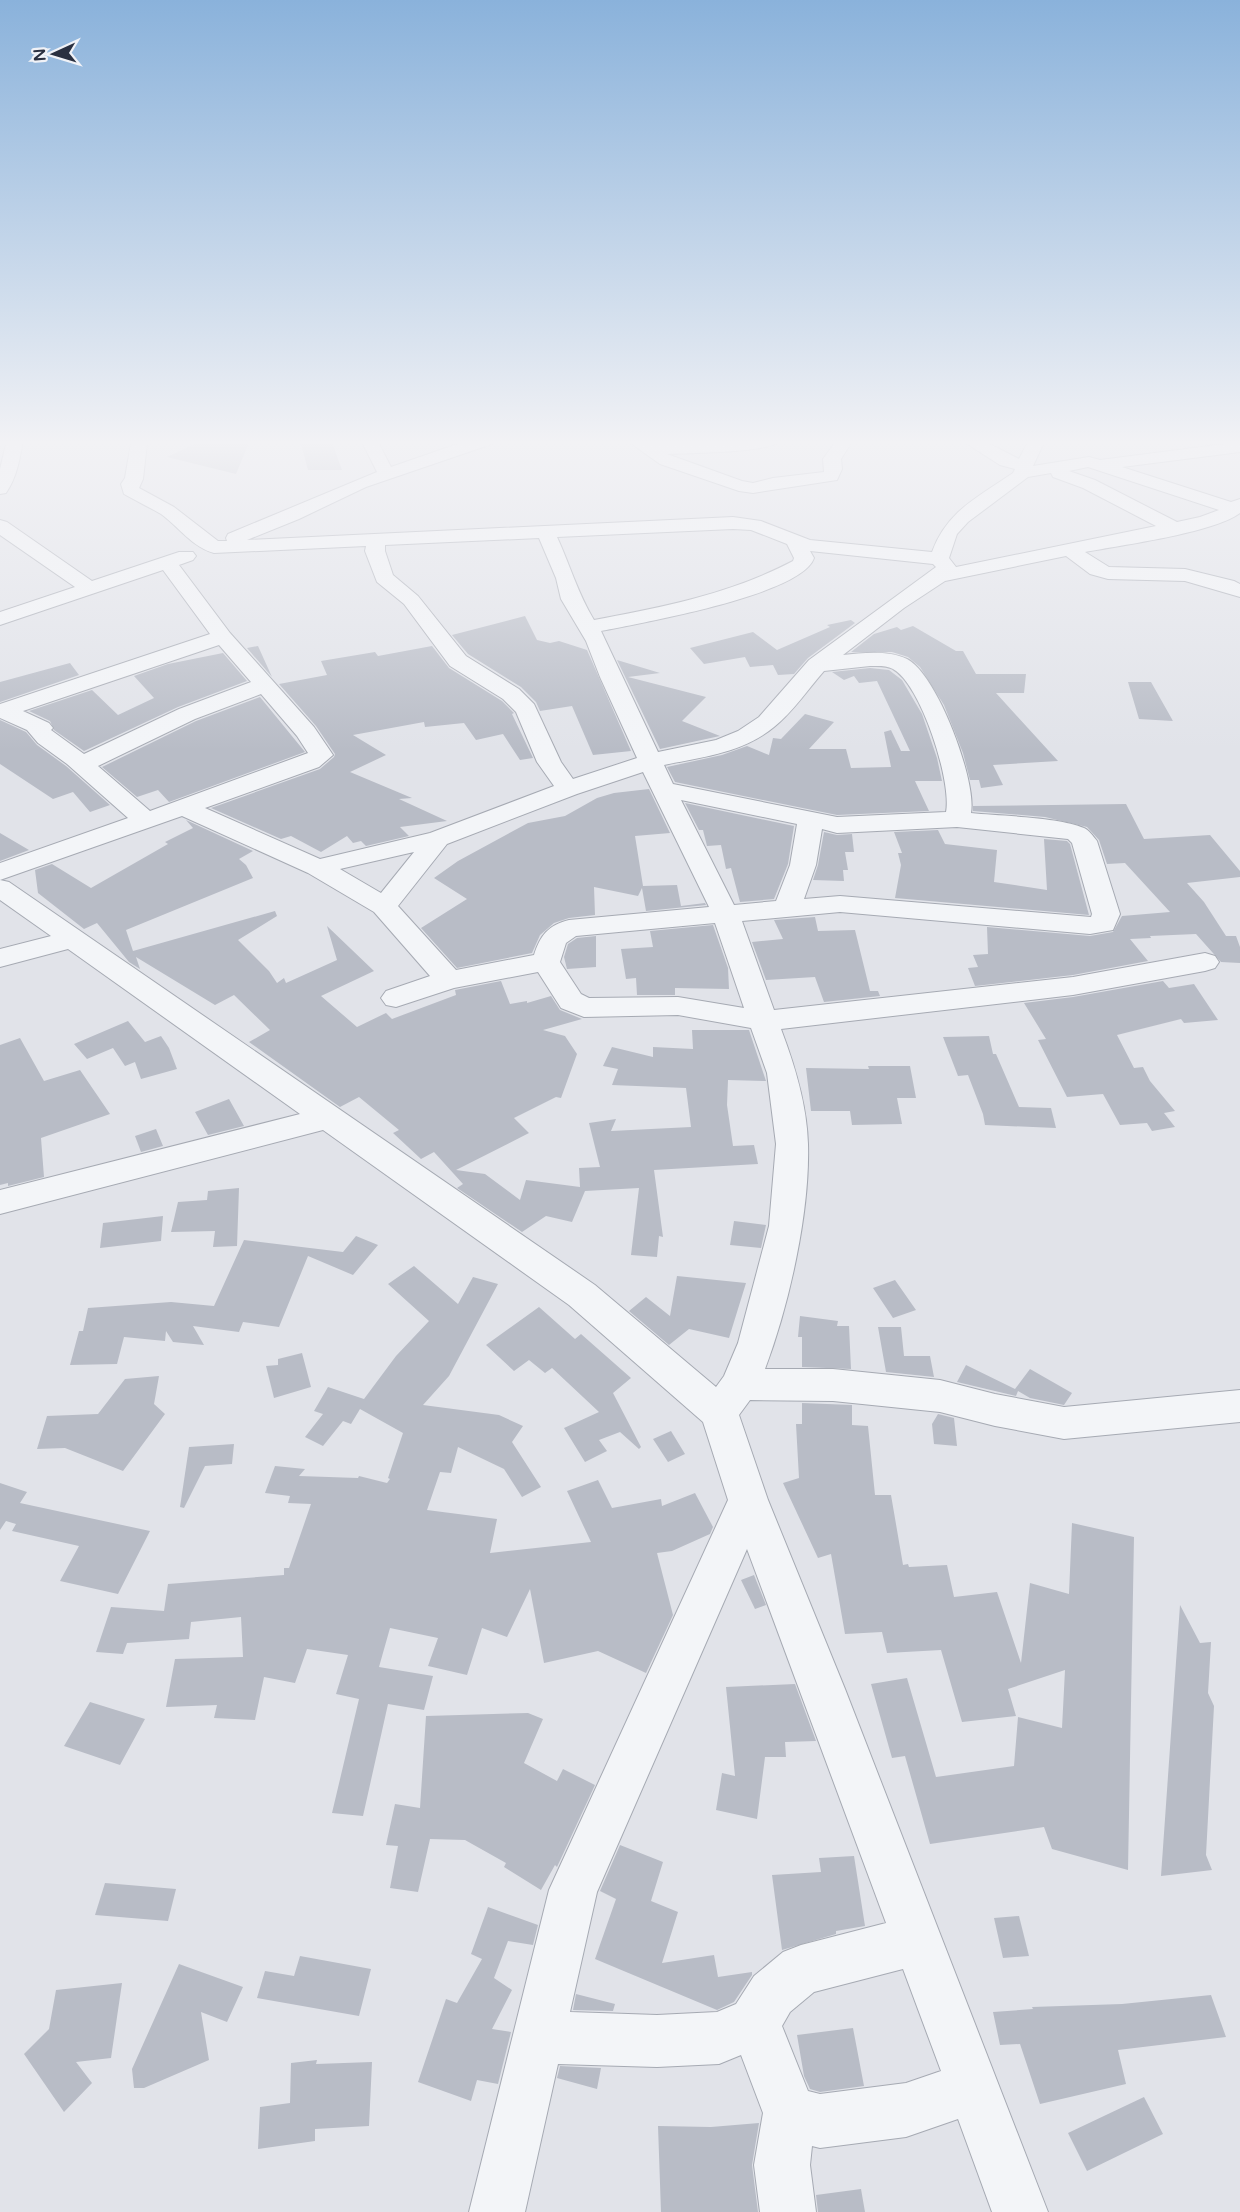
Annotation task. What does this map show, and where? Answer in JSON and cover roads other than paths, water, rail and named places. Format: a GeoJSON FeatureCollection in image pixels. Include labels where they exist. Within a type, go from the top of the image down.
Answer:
{"type":"FeatureCollection","features":[{"type":"Feature","properties":{"kind":"street"},"geometry":{"type":"LineString","coordinates":[[25,543],[89,588]]}},
{"type":"Feature","properties":{"kind":"street"},"geometry":{"type":"LineString","coordinates":[[208,543],[213,547],[301,543]]}},
{"type":"Feature","properties":{"kind":"street"},"geometry":{"type":"LineString","coordinates":[[0,619],[222,543]]}},
{"type":"Feature","properties":{"kind":"street"},"geometry":{"type":"LineString","coordinates":[[376,543],[375,551],[384,578],[411,600],[458,661],[511,694],[526,709],[549,762],[568,789]]}},
{"type":"Feature","properties":{"kind":"street"},"geometry":{"type":"LineString","coordinates":[[551,543],[566,578],[571,599],[589,627],[663,789],[724,913],[782,1073],[792,1144],[786,1226],[756,1343],[729,1398],[748,1500],[823,1689],[1020,2212]]}},
{"type":"Feature","properties":{"kind":"street"},"geometry":{"type":"LineString","coordinates":[[589,627],[747,592],[802,564],[804,558],[796,543]]}},
{"type":"Feature","properties":{"kind":"street"},"geometry":{"type":"LineString","coordinates":[[801,543],[896,553],[939,568],[1071,551],[1106,543]]}},
{"type":"Feature","properties":{"kind":"street"},"geometry":{"type":"LineString","coordinates":[[317,867],[438,839],[568,789],[651,761],[704,752],[746,736],[767,722],[817,665],[897,604],[939,568],[945,543]]}},
{"type":"Feature","properties":{"kind":"street"},"geometry":{"type":"LineString","coordinates":[[1071,551],[1097,570],[1108,573],[1185,575],[1216,582],[1240,591]]}},
{"type":"Feature","properties":{"kind":"street"},"geometry":{"type":"LineString","coordinates":[[0,872],[311,762],[321,755],[306,732],[223,637],[167,562]]}},
{"type":"Feature","properties":{"kind":"street"},"geometry":{"type":"LineString","coordinates":[[2,710],[223,637]]}},
{"type":"Feature","properties":{"kind":"street"},"geometry":{"type":"LineString","coordinates":[[817,665],[887,660],[903,665],[922,686],[955,772],[960,802],[957,819]]}},
{"type":"Feature","properties":{"kind":"street"},"geometry":{"type":"LineString","coordinates":[[81,765],[187,714],[263,685]]}},
{"type":"Feature","properties":{"kind":"street"},"geometry":{"type":"LineString","coordinates":[[2,710],[41,728],[38,730],[43,737],[81,765],[127,808],[147,820]]}},
{"type":"Feature","properties":{"kind":"street"},"geometry":{"type":"LineString","coordinates":[[663,789],[837,825],[957,819],[1065,830],[1077,834],[1084,841],[1106,914],[1103,924],[1090,926],[840,904],[569,928],[553,939],[546,962],[571,1001],[584,1008],[678,1006],[765,1021],[1073,986],[1205,962]]}},
{"type":"Feature","properties":{"kind":"street"},"geometry":{"type":"LineString","coordinates":[[183,807],[317,867],[384,906],[449,981]]}},
{"type":"Feature","properties":{"kind":"street"},"geometry":{"type":"LineString","coordinates":[[787,907],[798,886],[803,869],[810,820]]}},
{"type":"Feature","properties":{"kind":"street"},"geometry":{"type":"LineString","coordinates":[[384,906],[438,839]]}},
{"type":"Feature","properties":{"kind":"street"},"geometry":{"type":"LineString","coordinates":[[0,888],[729,1398],[833,1385],[929,1395],[1064,1423],[1240,1406]]}},
{"type":"Feature","properties":{"kind":"street"},"geometry":{"type":"LineString","coordinates":[[0,958],[73,939]]}},
{"type":"Feature","properties":{"kind":"street"},"geometry":{"type":"LineString","coordinates":[[396,998],[449,981],[546,962]]}},
{"type":"Feature","properties":{"kind":"street"},"geometry":{"type":"LineString","coordinates":[[0,1202],[330,1118]]}},
{"type":"Feature","properties":{"kind":"street"},"geometry":{"type":"LineString","coordinates":[[497,2212],[573,1890],[748,1500]]}},
{"type":"Feature","properties":{"kind":"street"},"geometry":{"type":"LineString","coordinates":[[539,2037],[657,2041],[719,2038],[754,2022],[772,1994],[801,1970],[918,1940]]}},
{"type":"Feature","properties":{"kind":"street"},"geometry":{"type":"LineString","coordinates":[[754,2022],[790,2113],[782,2165],[788,2212]]}},
{"type":"Feature","properties":{"kind":"street"},"geometry":{"type":"LineString","coordinates":[[790,2113],[820,2121],[906,2110],[974,2087]]}}]}
